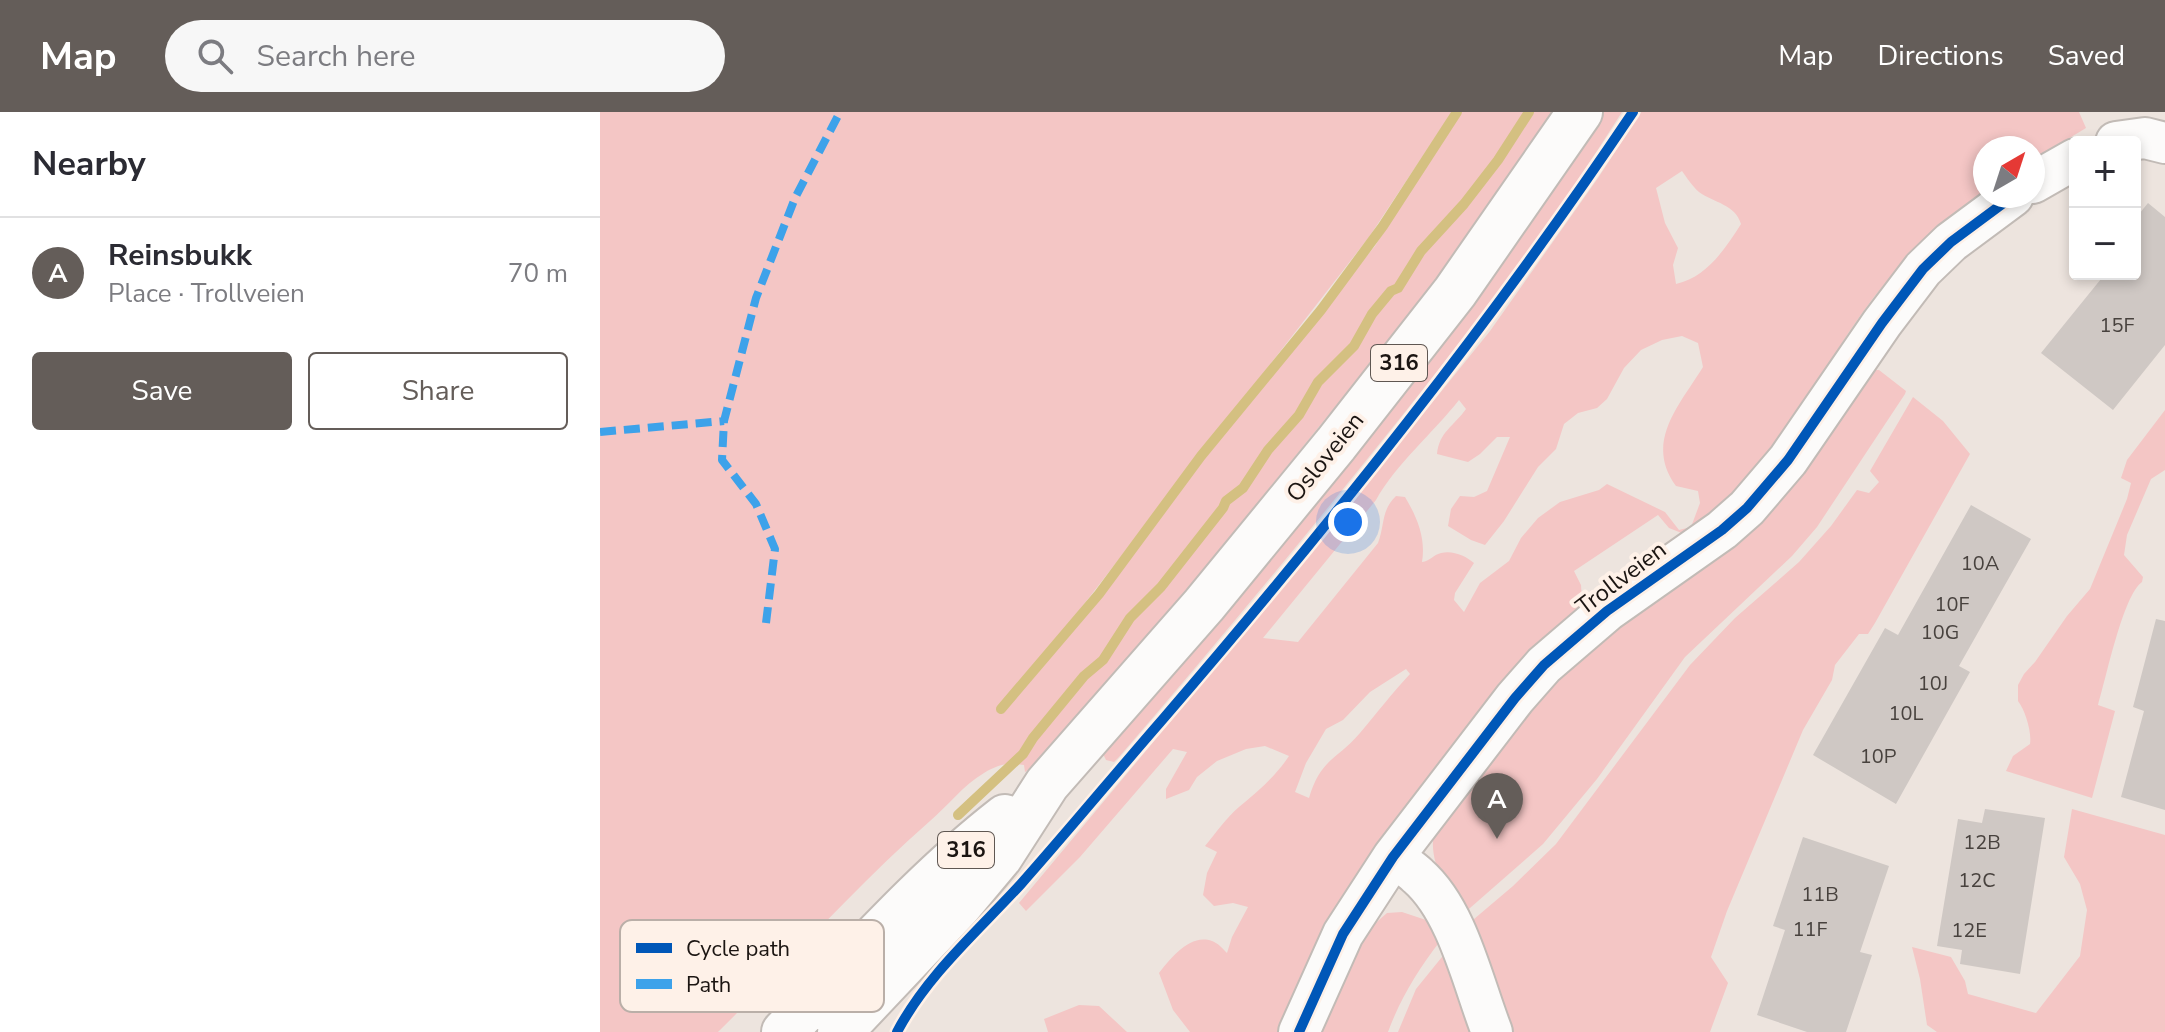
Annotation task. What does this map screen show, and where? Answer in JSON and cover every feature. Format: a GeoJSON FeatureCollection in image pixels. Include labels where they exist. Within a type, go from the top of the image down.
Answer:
{"type":"FeatureCollection","features":[{"type":"Feature","properties":{"kind":"main road","name":"Osloveien"},"geometry":{"type":"LineString","coordinates":[[884,985],[959,906],[1000,857],[1047,784],[1204,605],[1345,432],[1455,292],[1580,112]]}},
{"type":"Feature","properties":{"kind":"main road","name":"Osloveien"},"geometry":{"type":"LineString","coordinates":[[884,932],[980,836],[1047,784]]}},
{"type":"Feature","properties":{"kind":"main road","name":"Osloveien"},"geometry":{"type":"LineString","coordinates":[[784,1032],[804,1012]]}},
{"type":"Feature","properties":{"kind":"main road","name":"Osloveien"},"geometry":{"type":"LineString","coordinates":[[840,1032],[859,1012]]}},
{"type":"Feature","properties":{"kind":"street"},"geometry":{"type":"LineString","coordinates":[[2141,139],[2165,143]]}},
{"type":"Feature","properties":{"kind":"street"},"geometry":{"type":"LineString","coordinates":[[2045,176],[2069,162]]}},
{"type":"Feature","properties":{"kind":"street","name":"Trollveien"},"geometry":{"type":"LineString","coordinates":[[1299,1032],[1343,934],[1393,857],[1515,698],[1544,665],[1607,611],[1722,530],[1747,508],[1788,460],[1923,269],[1951,242],[1997,208]]}},
{"type":"Feature","properties":{"kind":"street"},"geometry":{"type":"LineString","coordinates":[[1393,857],[1420,877],[1440,903],[1459,942],[1492,1032]]}},
{"type":"Feature","properties":{"kind":"shaded area"},"geometry":{"type":"Polygon","coordinates":[[[600,112],[1452,112],[1369,237],[1060,635],[1104,592],[1189,476],[1375,246],[1460,112],[1554,112],[1422,299],[1180,599],[1036,765],[1025,772],[1024,765],[998,766],[969,783],[828,920],[620,920],[620,1012],[738,1012],[718,1032],[600,1032],[600,112]]]}},
{"type":"Feature","properties":{"kind":"shaded area"},"geometry":{"type":"Polygon","coordinates":[[[1602,112],[1622,112],[1529,250],[1463,338],[1180,686],[1114,762],[1106,760],[1102,752],[1591,131],[1602,112]]]}},
{"type":"Feature","properties":{"kind":"shaded area"},"geometry":{"type":"Polygon","coordinates":[[[1641,112],[2079,112],[2086,128],[2045,153],[2045,136],[1973,136],[1973,201],[1926,240],[1886,282],[1856,322],[1790,425],[1732,497],[1684,534],[1669,528],[1658,515],[1574,571],[1581,585],[1582,600],[1578,611],[1562,622],[1519,669],[1283,1032],[1190,1032],[1173,1010],[1159,973],[1182,948],[1196,941],[1212,941],[1227,953],[1248,907],[1233,903],[1214,906],[1203,895],[1207,873],[1217,852],[1205,846],[1289,756],[1265,746],[1246,749],[1217,761],[1197,777],[1189,790],[1166,799],[1166,789],[1187,752],[1173,749],[1080,857],[1026,911],[1019,903],[1306,559],[1490,331],[1641,112]],[[1682,171],[1656,188],[1665,223],[1678,248],[1673,265],[1676,284],[1706,269],[1741,224],[1729,208],[1692,185],[1682,171]],[[1682,336],[1662,340],[1641,350],[1624,368],[1607,399],[1597,408],[1578,413],[1564,424],[1556,449],[1538,467],[1485,545],[1448,526],[1451,509],[1460,496],[1474,497],[1487,491],[1510,437],[1497,437],[1468,462],[1437,454],[1444,435],[1466,409],[1459,400],[1394,474],[1263,638],[1298,642],[1378,543],[1386,512],[1396,496],[1405,497],[1417,520],[1422,536],[1422,562],[1450,552],[1474,563],[1455,593],[1454,600],[1464,612],[1480,583],[1509,561],[1521,538],[1538,518],[1560,502],[1599,490],[1607,484],[1665,512],[1679,530],[1691,527],[1700,503],[1698,491],[1676,486],[1663,454],[1668,425],[1703,367],[1698,343],[1682,336]],[[1406,669],[1370,692],[1343,720],[1326,729],[1306,763],[1295,792],[1309,798],[1324,767],[1352,742],[1410,674],[1406,669]]]}},
{"type":"Feature","properties":{"kind":"shaded area"},"geometry":{"type":"Polygon","coordinates":[[[1872,370],[1879,370],[1906,391],[1905,394],[1817,527],[1792,556],[1685,657],[1597,779],[1543,844],[1462,915],[1436,865],[1434,832],[1537,695],[1872,370]]]}},
{"type":"Feature","properties":{"kind":"shaded area"},"geometry":{"type":"Polygon","coordinates":[[[1913,397],[1943,421],[1970,454],[1868,634],[1859,634],[1835,665],[1832,680],[1803,730],[1727,911],[1711,957],[1728,983],[1710,1032],[1504,1032],[1467,925],[1556,844],[1690,665],[1735,618],[1799,562],[1857,490],[1869,493],[1879,482],[1870,471],[1913,397]]]}},
{"type":"Feature","properties":{"kind":"shaded area"},"geometry":{"type":"Polygon","coordinates":[[[2165,410],[2165,470],[2151,479],[2127,535],[2124,555],[2143,577],[2122,620],[2098,705],[2115,711],[2092,798],[2006,771],[2013,756],[2030,744],[2027,721],[2018,701],[2018,685],[2090,589],[2127,499],[2131,483],[2121,478],[2127,460],[2165,410]]]}},
{"type":"Feature","properties":{"kind":"shaded area"},"geometry":{"type":"Polygon","coordinates":[[[2072,809],[2165,835],[2165,1032],[1937,1032],[1927,1025],[1912,947],[1951,957],[1965,981],[1968,994],[2036,1013],[2080,956],[2087,910],[2080,884],[2064,857],[2072,809]]]}},
{"type":"Feature","properties":{"kind":"shaded area"},"geometry":{"type":"Polygon","coordinates":[[[1402,912],[1429,921],[1441,940],[1411,984],[1388,1032],[1319,1032],[1363,934],[1387,913],[1402,912]]]}},
{"type":"Feature","properties":{"kind":"shaded area"},"geometry":{"type":"Polygon","coordinates":[[[1446,952],[1473,1032],[1398,1032],[1416,989],[1446,952]]]}},
{"type":"Feature","properties":{"kind":"shaded area"},"geometry":{"type":"Polygon","coordinates":[[[1079,1005],[1099,1006],[1127,1032],[1048,1032],[1044,1019],[1079,1005]]]}},
{"type":"Feature","properties":{"kind":"building"},"geometry":{"type":"Polygon","coordinates":[[[2148,203],[2165,217],[2165,345],[2113,410],[2041,353],[2100,280],[2141,280],[2141,212],[2148,203]]]}},
{"type":"Feature","properties":{"kind":"building"},"geometry":{"type":"Polygon","coordinates":[[[1971,505],[2031,539],[1959,666],[1970,672],[1896,804],[1813,755],[1885,628],[1898,635],[1971,505]]]}},
{"type":"Feature","properties":{"kind":"building"},"geometry":{"type":"Polygon","coordinates":[[[2156,619],[2165,621],[2165,810],[2121,797],[2144,711],[2133,707],[2156,619]]]}},
{"type":"Feature","properties":{"kind":"building"},"geometry":{"type":"Polygon","coordinates":[[[1985,809],[2045,818],[2020,974],[1960,964],[1962,950],[1937,946],[1958,819],[1982,823],[1985,809]]]}},
{"type":"Feature","properties":{"kind":"building"},"geometry":{"type":"Polygon","coordinates":[[[1803,837],[1889,866],[1860,952],[1872,955],[1846,1032],[1807,1032],[1757,1015],[1785,930],[1773,926],[1803,837]]]}},
{"type":"Feature","properties":{"kind":"waterway"},"geometry":{"type":"LineString","coordinates":[[1001,709],[1099,594],[1201,456],[1321,310],[1383,226],[1457,112]]}},
{"type":"Feature","properties":{"kind":"waterway"},"geometry":{"type":"LineString","coordinates":[[958,815],[1023,754],[1084,676],[1103,660],[1130,618],[1161,587],[1226,501],[1243,488],[1268,450],[1299,415],[1318,382],[1354,346],[1372,314],[1391,291],[1398,288],[1421,251],[1464,204],[1529,112]]}},
{"type":"Feature","properties":{"kind":"marked path"},"geometry":{"type":"LineString","coordinates":[[766,623],[775,549],[756,504],[722,460],[724,421],[756,298],[795,198],[840,112]]}},
{"type":"Feature","properties":{"kind":"marked path"},"geometry":{"type":"LineString","coordinates":[[600,432],[724,421]]}},
{"type":"Feature","properties":{"kind":"cycle path"},"geometry":{"type":"LineString","coordinates":[[897,1032],[938,973],[1057,843],[1347,498],[1523,269],[1633,112]]}},
{"type":"Feature","properties":{"kind":"cycle path"},"geometry":{"type":"LineString","coordinates":[[1299,1032],[1343,934],[1393,857],[1515,698],[1544,665],[1607,611],[1722,530],[1747,508],[1788,460],[1923,269],[1951,242],[1997,208]]}},
{"type":"Feature","properties":{"kind":"place","name":"Reinsbukk"},"geometry":{"type":"Point","coordinates":[1497,839]}}]}
